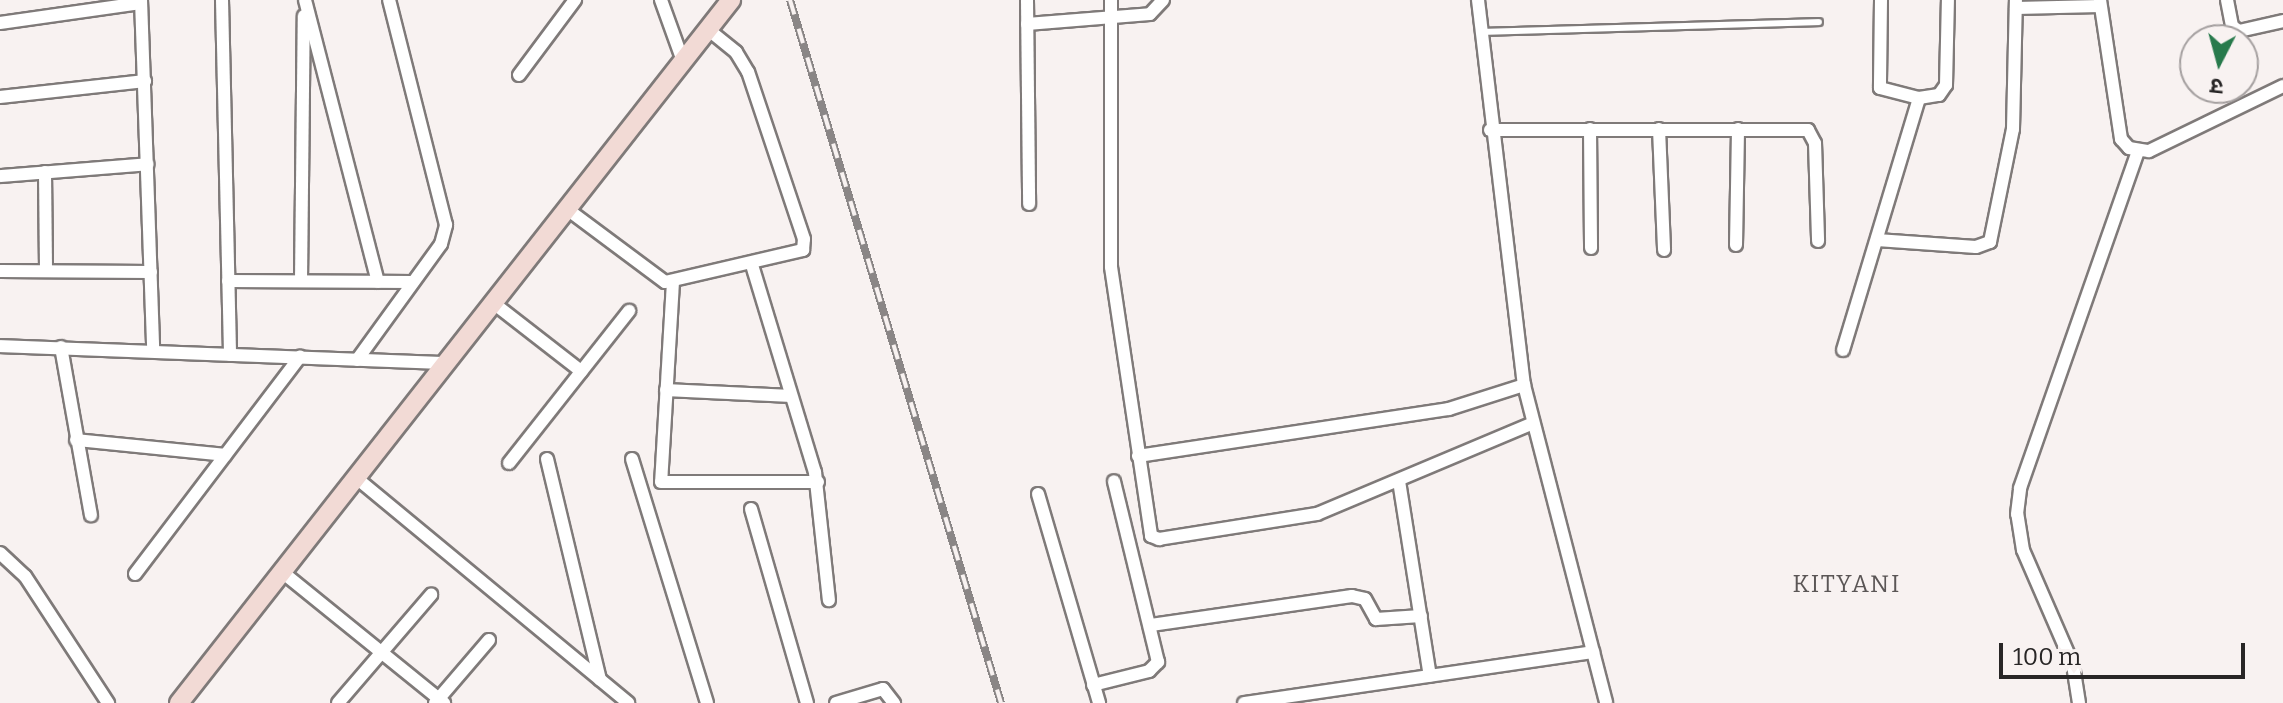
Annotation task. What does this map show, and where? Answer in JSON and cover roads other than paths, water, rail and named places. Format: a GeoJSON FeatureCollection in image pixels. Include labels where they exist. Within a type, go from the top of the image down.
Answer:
{"type":"FeatureCollection","features":[{"type":"Feature","properties":{"kind":"main road"},"geometry":{"type":"LineString","coordinates":[[179,703],[354,476],[731,0]]}},
{"type":"Feature","properties":{"kind":"street"},"geometry":{"type":"LineString","coordinates":[[222,0],[230,355]]}},
{"type":"Feature","properties":{"kind":"street"},"geometry":{"type":"LineString","coordinates":[[301,281],[305,0],[378,282]]}},
{"type":"Feature","properties":{"kind":"street"},"geometry":{"type":"LineString","coordinates":[[357,360],[441,244],[446,217],[389,0]]}},
{"type":"Feature","properties":{"kind":"street"},"geometry":{"type":"LineString","coordinates":[[519,75],[575,0]]}},
{"type":"Feature","properties":{"kind":"street"},"geometry":{"type":"LineString","coordinates":[[661,0],[683,61]]}},
{"type":"Feature","properties":{"kind":"street"},"geometry":{"type":"LineString","coordinates":[[1027,0],[1029,204]]}},
{"type":"Feature","properties":{"kind":"street"},"geometry":{"type":"LineString","coordinates":[[1111,0],[1111,267],[1149,531],[1159,539],[1317,514],[1533,423]]}},
{"type":"Feature","properties":{"kind":"street"},"geometry":{"type":"LineString","coordinates":[[1027,24],[1150,14],[1163,0]]}},
{"type":"Feature","properties":{"kind":"street"},"geometry":{"type":"LineString","coordinates":[[1478,0],[1490,130],[1524,385],[1606,703]]}},
{"type":"Feature","properties":{"kind":"street"},"geometry":{"type":"LineString","coordinates":[[1881,0],[1880,88],[1919,98],[1939,95],[1946,85],[1948,0]]}},
{"type":"Feature","properties":{"kind":"street"},"geometry":{"type":"LineString","coordinates":[[2227,0],[2232,26],[2239,31],[2283,21]]}},
{"type":"Feature","properties":{"kind":"street"},"geometry":{"type":"LineString","coordinates":[[0,23],[141,2],[153,350]]}},
{"type":"Feature","properties":{"kind":"street"},"geometry":{"type":"LineString","coordinates":[[1877,240],[1976,247],[1990,242],[2013,129],[2016,4],[2100,3],[2121,139],[2138,151],[2149,151],[2283,86]]}},
{"type":"Feature","properties":{"kind":"street"},"geometry":{"type":"LineString","coordinates":[[567,209],[657,280],[673,282],[798,254],[804,239],[748,72],[736,52],[708,29]]}},
{"type":"Feature","properties":{"kind":"street"},"geometry":{"type":"LineString","coordinates":[[0,97],[145,81]]}},
{"type":"Feature","properties":{"kind":"street"},"geometry":{"type":"LineString","coordinates":[[1843,350],[1919,98]]}},
{"type":"Feature","properties":{"kind":"street"},"geometry":{"type":"LineString","coordinates":[[1490,130],[1795,128],[1813,135],[1818,241]]}},
{"type":"Feature","properties":{"kind":"street"},"geometry":{"type":"LineString","coordinates":[[1590,129],[1591,248]]}},
{"type":"Feature","properties":{"kind":"street"},"geometry":{"type":"LineString","coordinates":[[1659,129],[1664,250]]}},
{"type":"Feature","properties":{"kind":"street"},"geometry":{"type":"LineString","coordinates":[[1736,245],[1738,129]]}},
{"type":"Feature","properties":{"kind":"street"},"geometry":{"type":"LineString","coordinates":[[2079,703],[2073,665],[2032,575],[2017,514],[2020,488],[2138,151]]}},
{"type":"Feature","properties":{"kind":"street"},"geometry":{"type":"LineString","coordinates":[[0,176],[148,164]]}},
{"type":"Feature","properties":{"kind":"street"},"geometry":{"type":"LineString","coordinates":[[45,172],[46,271]]}},
{"type":"Feature","properties":{"kind":"street"},"geometry":{"type":"LineString","coordinates":[[752,265],[818,482],[829,600]]}},
{"type":"Feature","properties":{"kind":"street"},"geometry":{"type":"LineString","coordinates":[[0,271],[151,272]]}},
{"type":"Feature","properties":{"kind":"street"},"geometry":{"type":"LineString","coordinates":[[228,281],[413,282]]}},
{"type":"Feature","properties":{"kind":"street"},"geometry":{"type":"LineString","coordinates":[[673,282],[660,476],[666,485],[818,482]]}},
{"type":"Feature","properties":{"kind":"street"},"geometry":{"type":"LineString","coordinates":[[492,302],[581,371]]}},
{"type":"Feature","properties":{"kind":"street"},"geometry":{"type":"LineString","coordinates":[[509,463],[629,311]]}},
{"type":"Feature","properties":{"kind":"street"},"geometry":{"type":"LineString","coordinates":[[0,346],[443,363]]}},
{"type":"Feature","properties":{"kind":"street"},"geometry":{"type":"LineString","coordinates":[[61,347],[91,515]]}},
{"type":"Feature","properties":{"kind":"street"},"geometry":{"type":"LineString","coordinates":[[135,574],[300,357]]}},
{"type":"Feature","properties":{"kind":"street"},"geometry":{"type":"LineString","coordinates":[[1138,456],[1449,409],[1524,385]]}},
{"type":"Feature","properties":{"kind":"street"},"geometry":{"type":"LineString","coordinates":[[666,390],[791,396]]}},
{"type":"Feature","properties":{"kind":"street"},"geometry":{"type":"LineString","coordinates":[[76,440],[225,455]]}},
{"type":"Feature","properties":{"kind":"street"},"geometry":{"type":"LineString","coordinates":[[547,459],[600,680]]}},
{"type":"Feature","properties":{"kind":"street"},"geometry":{"type":"LineString","coordinates":[[632,459],[707,703]]}},
{"type":"Feature","properties":{"kind":"street"},"geometry":{"type":"LineString","coordinates":[[354,476],[628,703]]}},
{"type":"Feature","properties":{"kind":"street"},"geometry":{"type":"LineString","coordinates":[[1093,685],[1155,667],[1158,656],[1114,481]]}},
{"type":"Feature","properties":{"kind":"street"},"geometry":{"type":"LineString","coordinates":[[1399,481],[1430,676]]}},
{"type":"Feature","properties":{"kind":"street"},"geometry":{"type":"LineString","coordinates":[[1038,494],[1099,703]]}},
{"type":"Feature","properties":{"kind":"street"},"geometry":{"type":"LineString","coordinates":[[751,509],[807,703]]}},
{"type":"Feature","properties":{"kind":"street"},"geometry":{"type":"LineString","coordinates":[[0,553],[25,576],[108,703]]}},
{"type":"Feature","properties":{"kind":"street"},"geometry":{"type":"LineString","coordinates":[[281,571],[440,702],[489,640]]}},
{"type":"Feature","properties":{"kind":"street"},"geometry":{"type":"LineString","coordinates":[[338,703],[431,595]]}},
{"type":"Feature","properties":{"kind":"street"},"geometry":{"type":"LineString","coordinates":[[1151,625],[1352,596],[1365,599],[1376,619],[1421,616]]}},
{"type":"Feature","properties":{"kind":"street"},"geometry":{"type":"LineString","coordinates":[[1244,703],[1593,652]]}},
{"type":"Feature","properties":{"kind":"street"},"geometry":{"type":"LineString","coordinates":[[836,703],[883,689],[894,703]]}},
{"type":"Feature","properties":{"kind":"lane"},"geometry":{"type":"LineString","coordinates":[[1481,32],[1819,22]]}},
{"type":"Feature","properties":{"kind":"railway"},"geometry":{"type":"LineString","coordinates":[[790,0],[1001,703]]}},
{"type":"Feature","properties":{"kind":"district","name":"KITYANI"},"geometry":{"type":"Point","coordinates":[1847,585]}}]}
